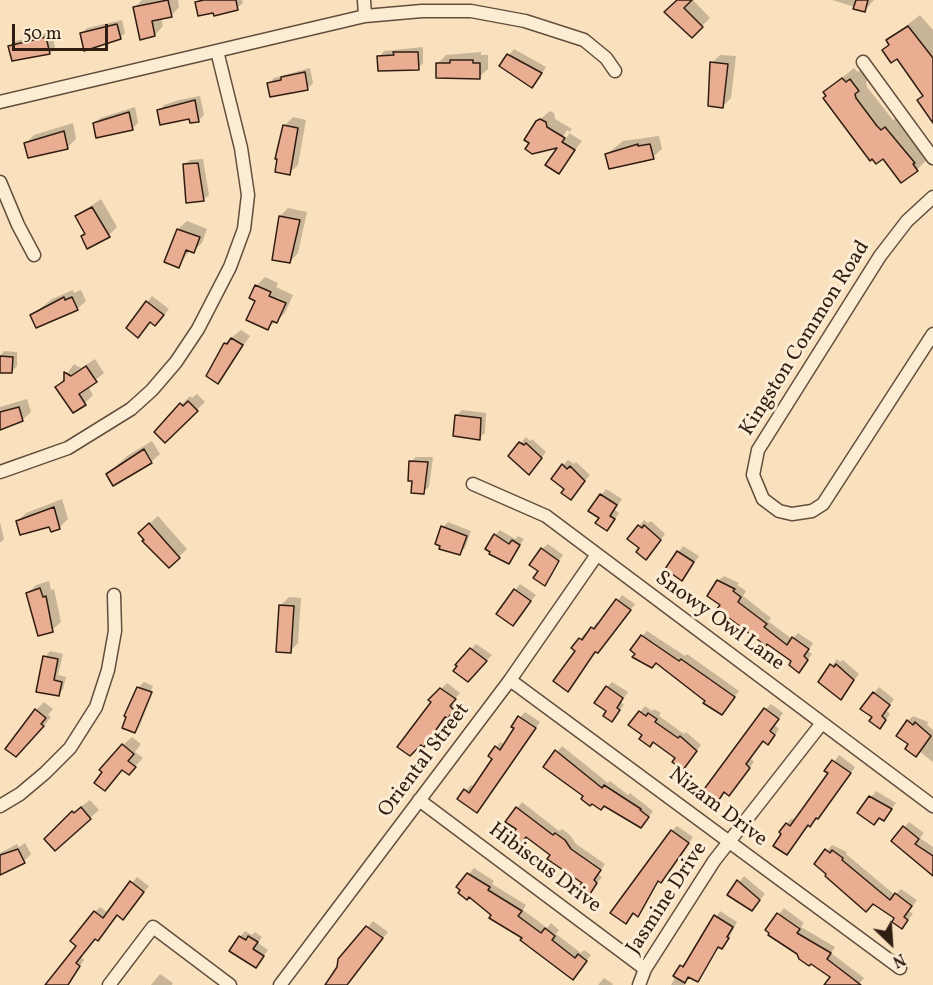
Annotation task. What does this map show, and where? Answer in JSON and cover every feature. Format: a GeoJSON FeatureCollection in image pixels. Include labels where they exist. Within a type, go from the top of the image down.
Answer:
{"type":"FeatureCollection","features":[{"type":"Feature","properties":{"kind":"street"},"geometry":{"type":"LineString","coordinates":[[364,0],[365,16]]}},
{"type":"Feature","properties":{"kind":"street"},"geometry":{"type":"LineString","coordinates":[[0,102],[365,16],[422,10],[471,11],[525,21],[584,40],[606,58],[615,70]]}},
{"type":"Feature","properties":{"kind":"street"},"geometry":{"type":"LineString","coordinates":[[0,472],[68,448],[131,409],[176,362],[198,328],[230,267],[244,230],[248,195],[241,148],[217,51]]}},
{"type":"Feature","properties":{"kind":"street"},"geometry":{"type":"LineString","coordinates":[[863,62],[933,158]]}},
{"type":"Feature","properties":{"kind":"street"},"geometry":{"type":"LineString","coordinates":[[0,182],[18,225],[34,255]]}},
{"type":"Feature","properties":{"kind":"street","name":"Kingston Common Road"},"geometry":{"type":"LineString","coordinates":[[933,197],[907,221],[880,256],[758,450],[753,476],[763,500],[779,511],[792,514],[805,513],[823,504],[933,334]]}},
{"type":"Feature","properties":{"kind":"street","name":"Snowy Owl Lane"},"geometry":{"type":"LineString","coordinates":[[473,484],[546,516],[596,556],[933,806]]}},
{"type":"Feature","properties":{"kind":"street","name":"Oriental Street"},"geometry":{"type":"LineString","coordinates":[[280,985],[510,680],[596,556]]}},
{"type":"Feature","properties":{"kind":"street"},"geometry":{"type":"LineString","coordinates":[[0,806],[20,794],[70,748],[96,707],[108,670],[115,631],[114,595]]}},
{"type":"Feature","properties":{"kind":"street","name":"Nizam Drive"},"geometry":{"type":"LineString","coordinates":[[510,680],[900,968]]}},
{"type":"Feature","properties":{"kind":"street","name":"Jasmine Drive"},"geometry":{"type":"LineString","coordinates":[[639,985],[645,969],[684,905],[729,842],[822,723]]}},
{"type":"Feature","properties":{"kind":"street","name":"Hibiscus Drive"},"geometry":{"type":"LineString","coordinates":[[419,800],[645,969]]}},
{"type":"Feature","properties":{"kind":"street"},"geometry":{"type":"LineString","coordinates":[[109,985],[153,927],[230,985]]}},
{"type":"Feature","properties":{"kind":"building"},"geometry":{"type":"Polygon","coordinates":[[[168,0],[172,17],[152,21],[155,36],[140,40],[133,7],[168,0]]]}},
{"type":"Feature","properties":{"kind":"building"},"geometry":{"type":"Polygon","coordinates":[[[236,0],[238,10],[214,16],[213,13],[198,16],[195,2],[236,0]]]}},
{"type":"Feature","properties":{"kind":"building"},"geometry":{"type":"Polygon","coordinates":[[[677,0],[692,0],[684,8],[703,27],[692,38],[664,12],[677,0]]]}},
{"type":"Feature","properties":{"kind":"building"},"geometry":{"type":"Polygon","coordinates":[[[856,0],[868,0],[865,12],[853,9],[856,0]]]}},
{"type":"Feature","properties":{"kind":"building"},"geometry":{"type":"Polygon","coordinates":[[[117,24],[121,39],[84,51],[80,33],[117,24]]]}},
{"type":"Feature","properties":{"kind":"building"},"geometry":{"type":"Polygon","coordinates":[[[908,26],[933,58],[933,123],[917,100],[923,96],[897,59],[891,63],[882,50],[889,45],[886,40],[908,26]]]}},
{"type":"Feature","properties":{"kind":"building"},"geometry":{"type":"Polygon","coordinates":[[[46,37],[50,54],[12,61],[8,46],[46,37]]]}},
{"type":"Feature","properties":{"kind":"building"},"geometry":{"type":"Polygon","coordinates":[[[393,52],[418,52],[419,70],[378,71],[377,56],[394,55],[393,52]]]}},
{"type":"Feature","properties":{"kind":"building"},"geometry":{"type":"Polygon","coordinates":[[[507,54],[542,73],[532,88],[499,66],[507,54]]]}},
{"type":"Feature","properties":{"kind":"building"},"geometry":{"type":"Polygon","coordinates":[[[450,60],[473,60],[473,63],[480,63],[480,79],[436,78],[436,63],[450,63],[450,60]]]}},
{"type":"Feature","properties":{"kind":"building"},"geometry":{"type":"Polygon","coordinates":[[[710,62],[728,64],[723,108],[708,106],[710,62]]]}},
{"type":"Feature","properties":{"kind":"building"},"geometry":{"type":"Polygon","coordinates":[[[305,72],[308,90],[270,97],[267,83],[281,80],[281,77],[305,72]]]}},
{"type":"Feature","properties":{"kind":"building"},"geometry":{"type":"Polygon","coordinates":[[[842,78],[846,82],[850,79],[859,91],[855,94],[856,98],[877,126],[881,130],[885,127],[915,163],[913,164],[918,171],[901,183],[883,159],[876,164],[872,159],[870,161],[823,98],[826,96],[823,92],[842,78]]]}},
{"type":"Feature","properties":{"kind":"building"},"geometry":{"type":"Polygon","coordinates":[[[195,100],[199,122],[190,123],[189,119],[160,125],[157,110],[195,100]]]}},
{"type":"Feature","properties":{"kind":"building"},"geometry":{"type":"Polygon","coordinates":[[[129,112],[133,130],[96,138],[93,123],[129,112]]]}},
{"type":"Feature","properties":{"kind":"building"},"geometry":{"type":"Polygon","coordinates":[[[540,119],[546,122],[547,127],[565,138],[562,142],[575,150],[559,174],[545,165],[557,148],[532,154],[525,149],[529,143],[524,140],[536,121],[540,119]]]}},
{"type":"Feature","properties":{"kind":"building"},"geometry":{"type":"Polygon","coordinates":[[[283,125],[298,128],[290,175],[275,172],[277,159],[275,159],[283,125]]]}},
{"type":"Feature","properties":{"kind":"building"},"geometry":{"type":"Polygon","coordinates":[[[64,131],[68,149],[28,158],[24,143],[64,131]]]}},
{"type":"Feature","properties":{"kind":"building"},"geometry":{"type":"Polygon","coordinates":[[[638,144],[638,146],[650,144],[654,159],[609,169],[605,154],[638,144]]]}},
{"type":"Feature","properties":{"kind":"building"},"geometry":{"type":"Polygon","coordinates":[[[198,163],[204,201],[186,203],[183,164],[198,163]]]}},
{"type":"Feature","properties":{"kind":"building"},"geometry":{"type":"Polygon","coordinates":[[[92,207],[110,237],[87,249],[81,236],[85,234],[75,216],[92,207]]]}},
{"type":"Feature","properties":{"kind":"building"},"geometry":{"type":"Polygon","coordinates":[[[279,216],[300,220],[290,263],[272,260],[279,216]]]}},
{"type":"Feature","properties":{"kind":"building"},"geometry":{"type":"Polygon","coordinates":[[[177,229],[200,237],[194,253],[186,250],[179,268],[164,262],[177,229]]]}},
{"type":"Feature","properties":{"kind":"building"},"geometry":{"type":"Polygon","coordinates":[[[255,285],[271,292],[269,296],[286,303],[277,323],[272,321],[268,330],[246,320],[255,301],[249,298],[255,285]]]}},
{"type":"Feature","properties":{"kind":"building"},"geometry":{"type":"Polygon","coordinates":[[[64,297],[65,300],[72,297],[78,310],[36,328],[30,315],[64,297]]]}},
{"type":"Feature","properties":{"kind":"building"},"geometry":{"type":"Polygon","coordinates":[[[146,301],[164,315],[155,326],[150,322],[138,338],[126,328],[146,301]]]}},
{"type":"Feature","properties":{"kind":"building"},"geometry":{"type":"Polygon","coordinates":[[[231,338],[243,345],[218,384],[206,376],[224,343],[227,344],[231,338]]]}},
{"type":"Feature","properties":{"kind":"building"},"geometry":{"type":"Polygon","coordinates":[[[0,356],[13,357],[12,373],[0,373],[0,356]]]}},
{"type":"Feature","properties":{"kind":"building"},"geometry":{"type":"Polygon","coordinates":[[[86,366],[97,382],[79,394],[86,405],[73,413],[55,387],[64,381],[64,372],[71,376],[86,366]]]}},
{"type":"Feature","properties":{"kind":"building"},"geometry":{"type":"Polygon","coordinates":[[[188,401],[198,411],[165,443],[154,432],[180,403],[183,406],[188,401]]]}},
{"type":"Feature","properties":{"kind":"building"},"geometry":{"type":"Polygon","coordinates":[[[19,407],[23,421],[0,430],[0,412],[19,407]]]}},
{"type":"Feature","properties":{"kind":"building"},"geometry":{"type":"Polygon","coordinates":[[[455,415],[481,418],[480,440],[453,436],[455,415]]]}},
{"type":"Feature","properties":{"kind":"building"},"geometry":{"type":"Polygon","coordinates":[[[519,442],[524,445],[526,443],[542,458],[529,475],[508,456],[519,442]]]}},
{"type":"Feature","properties":{"kind":"building"},"geometry":{"type":"Polygon","coordinates":[[[144,449],[152,463],[113,486],[106,474],[144,449]]]}},
{"type":"Feature","properties":{"kind":"building"},"geometry":{"type":"Polygon","coordinates":[[[409,461],[428,462],[424,494],[411,493],[412,481],[408,481],[409,461]]]}},
{"type":"Feature","properties":{"kind":"building"},"geometry":{"type":"Polygon","coordinates":[[[562,464],[567,469],[570,466],[585,481],[571,500],[561,493],[564,489],[551,479],[562,464]]]}},
{"type":"Feature","properties":{"kind":"building"},"geometry":{"type":"Polygon","coordinates":[[[600,494],[617,505],[610,516],[615,519],[607,531],[595,523],[599,518],[588,511],[600,494]]]}},
{"type":"Feature","properties":{"kind":"building"},"geometry":{"type":"Polygon","coordinates":[[[54,507],[60,529],[51,532],[49,527],[20,535],[16,521],[54,507]]]}},
{"type":"Feature","properties":{"kind":"building"},"geometry":{"type":"Polygon","coordinates":[[[149,523],[180,558],[169,568],[142,541],[144,540],[138,533],[149,523]]]}},
{"type":"Feature","properties":{"kind":"building"},"geometry":{"type":"Polygon","coordinates":[[[638,525],[642,528],[644,525],[661,540],[646,560],[636,552],[639,548],[627,539],[638,525]]]}},
{"type":"Feature","properties":{"kind":"building"},"geometry":{"type":"Polygon","coordinates":[[[441,526],[467,536],[460,555],[439,549],[440,546],[435,544],[441,526]]]}},
{"type":"Feature","properties":{"kind":"building"},"geometry":{"type":"Polygon","coordinates":[[[494,534],[509,544],[512,540],[520,545],[509,564],[489,554],[490,552],[485,549],[494,534]]]}},
{"type":"Feature","properties":{"kind":"building"},"geometry":{"type":"Polygon","coordinates":[[[541,548],[559,561],[545,586],[533,578],[538,571],[529,565],[541,548]]]}},
{"type":"Feature","properties":{"kind":"building"},"geometry":{"type":"Polygon","coordinates":[[[677,551],[694,562],[682,581],[665,569],[677,551]]]}},
{"type":"Feature","properties":{"kind":"building"},"geometry":{"type":"Polygon","coordinates":[[[717,580],[735,589],[733,591],[741,597],[738,602],[767,624],[764,627],[787,645],[792,637],[809,649],[804,656],[808,660],[799,673],[789,665],[791,661],[767,644],[766,646],[717,609],[720,605],[707,596],[717,580]]]}},
{"type":"Feature","properties":{"kind":"building"},"geometry":{"type":"Polygon","coordinates":[[[40,588],[43,597],[46,596],[53,632],[38,636],[26,593],[40,588]]]}},
{"type":"Feature","properties":{"kind":"building"},"geometry":{"type":"Polygon","coordinates":[[[514,589],[531,601],[513,626],[496,614],[514,589]]]}},
{"type":"Feature","properties":{"kind":"building"},"geometry":{"type":"Polygon","coordinates":[[[616,599],[631,610],[598,653],[595,652],[568,692],[553,681],[575,651],[571,648],[579,638],[582,640],[591,627],[594,629],[616,599]]]}},
{"type":"Feature","properties":{"kind":"building"},"geometry":{"type":"Polygon","coordinates":[[[279,605],[294,606],[291,653],[276,652],[279,605]]]}},
{"type":"Feature","properties":{"kind":"building"},"geometry":{"type":"Polygon","coordinates":[[[641,635],[679,661],[681,659],[735,697],[722,715],[703,703],[705,701],[656,663],[652,668],[632,657],[635,654],[630,650],[641,635]]]}},
{"type":"Feature","properties":{"kind":"building"},"geometry":{"type":"Polygon","coordinates":[[[470,648],[487,661],[468,682],[453,671],[457,666],[455,665],[470,648]]]}},
{"type":"Feature","properties":{"kind":"building"},"geometry":{"type":"Polygon","coordinates":[[[43,656],[58,659],[54,680],[62,682],[59,696],[36,692],[43,656]]]}},
{"type":"Feature","properties":{"kind":"building"},"geometry":{"type":"Polygon","coordinates":[[[830,664],[834,667],[836,664],[854,680],[841,700],[818,682],[830,664]]]}},
{"type":"Feature","properties":{"kind":"building"},"geometry":{"type":"Polygon","coordinates":[[[606,686],[623,698],[617,708],[620,710],[612,722],[603,716],[606,711],[594,703],[606,686]]]}},
{"type":"Feature","properties":{"kind":"building"},"geometry":{"type":"Polygon","coordinates":[[[137,687],[152,692],[135,733],[122,728],[126,717],[124,716],[137,687]]]}},
{"type":"Feature","properties":{"kind":"building"},"geometry":{"type":"Polygon","coordinates":[[[440,688],[456,699],[450,706],[454,710],[448,718],[445,717],[424,747],[421,745],[410,756],[397,747],[431,702],[428,700],[440,688]]]}},
{"type":"Feature","properties":{"kind":"building"},"geometry":{"type":"Polygon","coordinates":[[[873,692],[890,705],[882,716],[886,720],[880,729],[869,721],[872,717],[860,709],[873,692]]]}},
{"type":"Feature","properties":{"kind":"building"},"geometry":{"type":"Polygon","coordinates":[[[764,708],[779,719],[770,731],[775,735],[768,745],[763,741],[746,764],[750,768],[729,796],[724,792],[717,803],[702,792],[764,708]]]}},
{"type":"Feature","properties":{"kind":"building"},"geometry":{"type":"Polygon","coordinates":[[[35,709],[46,718],[41,724],[44,726],[16,757],[5,749],[35,709]]]}},
{"type":"Feature","properties":{"kind":"building"},"geometry":{"type":"Polygon","coordinates":[[[639,711],[646,716],[648,713],[657,719],[655,722],[678,738],[680,736],[697,751],[683,770],[672,762],[675,758],[653,742],[650,747],[639,739],[642,735],[628,725],[639,711]]]}},
{"type":"Feature","properties":{"kind":"building"},"geometry":{"type":"Polygon","coordinates":[[[518,716],[536,728],[477,813],[457,799],[464,789],[469,793],[492,759],[488,756],[495,746],[500,750],[514,728],[511,727],[518,716]]]}},
{"type":"Feature","properties":{"kind":"building"},"geometry":{"type":"Polygon","coordinates":[[[907,720],[913,725],[915,722],[931,736],[916,757],[905,749],[908,744],[896,736],[907,720]]]}},
{"type":"Feature","properties":{"kind":"building"},"geometry":{"type":"Polygon","coordinates":[[[122,744],[134,754],[128,761],[136,767],[129,775],[122,770],[105,791],[94,783],[102,772],[99,770],[122,744]]]}},
{"type":"Feature","properties":{"kind":"building"},"geometry":{"type":"Polygon","coordinates":[[[555,750],[602,788],[604,785],[641,809],[649,817],[641,828],[604,806],[601,810],[592,804],[590,806],[581,799],[583,796],[543,767],[555,750]]]}},
{"type":"Feature","properties":{"kind":"building"},"geometry":{"type":"Polygon","coordinates":[[[832,760],[851,773],[818,819],[816,818],[810,827],[808,825],[787,855],[773,846],[781,834],[779,832],[786,823],[790,826],[828,773],[824,771],[832,760]]]}},
{"type":"Feature","properties":{"kind":"building"},"geometry":{"type":"Polygon","coordinates":[[[869,796],[892,809],[884,821],[879,818],[874,825],[857,813],[869,796]]]}},
{"type":"Feature","properties":{"kind":"building"},"geometry":{"type":"Polygon","coordinates":[[[81,807],[91,819],[55,851],[44,839],[72,811],[74,813],[81,807]]]}},
{"type":"Feature","properties":{"kind":"building"},"geometry":{"type":"Polygon","coordinates":[[[516,807],[553,835],[555,833],[565,840],[571,849],[601,870],[594,880],[597,883],[590,894],[579,886],[582,883],[547,859],[550,855],[526,837],[522,843],[512,835],[516,829],[505,822],[516,807]]]}},
{"type":"Feature","properties":{"kind":"building"},"geometry":{"type":"Polygon","coordinates":[[[903,826],[919,839],[915,844],[933,856],[933,876],[891,841],[903,826]]]}},
{"type":"Feature","properties":{"kind":"building"},"geometry":{"type":"Polygon","coordinates":[[[671,830],[689,843],[661,883],[658,881],[638,917],[633,913],[626,924],[610,913],[671,830]]]}},
{"type":"Feature","properties":{"kind":"building"},"geometry":{"type":"Polygon","coordinates":[[[18,849],[25,863],[0,875],[0,855],[18,849]]]}},
{"type":"Feature","properties":{"kind":"building"},"geometry":{"type":"Polygon","coordinates":[[[825,849],[830,853],[832,850],[843,858],[842,860],[890,900],[895,893],[912,906],[904,917],[908,920],[902,929],[892,922],[894,918],[873,904],[866,912],[825,876],[826,874],[814,864],[825,849]]]}},
{"type":"Feature","properties":{"kind":"building"},"geometry":{"type":"Polygon","coordinates":[[[467,873],[490,887],[488,890],[522,911],[518,916],[541,933],[545,928],[555,936],[552,940],[575,958],[578,954],[587,961],[573,980],[520,940],[522,938],[489,918],[491,915],[469,897],[467,900],[458,893],[460,890],[456,887],[467,873]]]}},
{"type":"Feature","properties":{"kind":"building"},"geometry":{"type":"Polygon","coordinates":[[[737,880],[760,900],[752,911],[727,895],[737,880]]]}},
{"type":"Feature","properties":{"kind":"building"},"geometry":{"type":"Polygon","coordinates":[[[130,881],[144,892],[123,920],[117,915],[98,941],[95,939],[76,963],[80,966],[68,985],[45,985],[76,946],[70,941],[94,911],[103,918],[130,881]]]}},
{"type":"Feature","properties":{"kind":"building"},"geometry":{"type":"Polygon","coordinates":[[[777,913],[800,929],[797,933],[831,953],[827,959],[861,985],[824,985],[830,977],[811,964],[809,966],[799,959],[797,954],[768,935],[769,933],[765,930],[777,913]]]}},
{"type":"Feature","properties":{"kind":"building"},"geometry":{"type":"Polygon","coordinates":[[[714,915],[733,927],[727,937],[729,938],[722,949],[718,947],[698,982],[688,977],[685,983],[673,976],[680,965],[683,967],[714,915]]]}},
{"type":"Feature","properties":{"kind":"building"},"geometry":{"type":"Polygon","coordinates":[[[366,926],[383,938],[347,985],[325,985],[337,967],[338,959],[366,926]]]}},
{"type":"Feature","properties":{"kind":"building"},"geometry":{"type":"Polygon","coordinates":[[[239,936],[246,940],[248,936],[258,942],[253,949],[264,956],[256,968],[229,951],[239,936]]]}}]}
